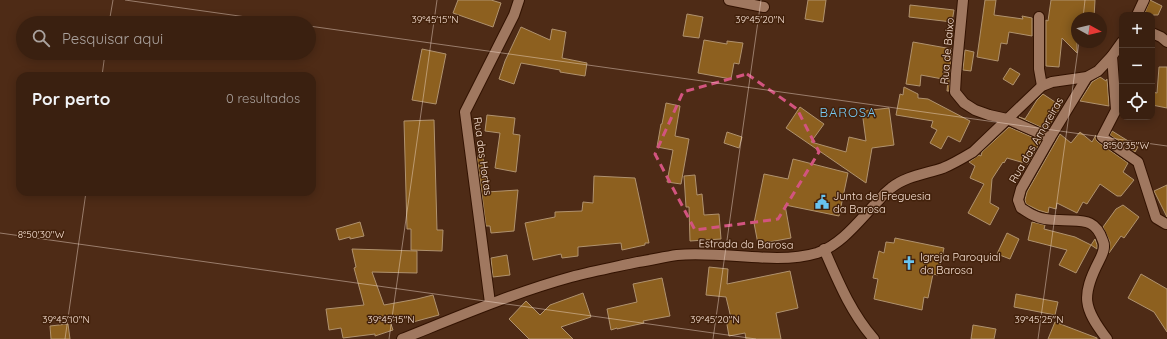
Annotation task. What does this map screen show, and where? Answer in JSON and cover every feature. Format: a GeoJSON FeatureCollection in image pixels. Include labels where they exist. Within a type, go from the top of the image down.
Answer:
{"type":"FeatureCollection","features":[{"type":"Feature","properties":{"kind":"street","name":"Rua das Hortas"},"geometry":{"type":"LineString","coordinates":[[490,303],[465,112],[514,15],[519,0]]}},
{"type":"Feature","properties":{"kind":"street"},"geometry":{"type":"LineString","coordinates":[[729,0],[764,7]]}},
{"type":"Feature","properties":{"kind":"street","name":"Rua de Baixo"},"geometry":{"type":"LineString","coordinates":[[963,0],[955,92],[964,103],[975,110],[1007,119]]}},
{"type":"Feature","properties":{"kind":"street"},"geometry":{"type":"LineString","coordinates":[[1138,12],[1144,0]]}},
{"type":"Feature","properties":{"kind":"street"},"geometry":{"type":"LineString","coordinates":[[1039,17],[1039,68],[1042,86]]}},
{"type":"Feature","properties":{"kind":"street"},"geometry":{"type":"LineString","coordinates":[[1155,34],[1167,42]]}},
{"type":"Feature","properties":{"kind":"street","name":"Estrada da Barosa"},"geometry":{"type":"LineString","coordinates":[[402,339],[490,303],[571,277],[608,268],[676,256],[706,254],[765,258],[808,256],[836,242],[851,230],[891,188],[920,174],[942,168],[973,152],[1042,86],[1052,82],[1087,77],[1098,71],[1119,46]]}},
{"type":"Feature","properties":{"kind":"street"},"geometry":{"type":"LineString","coordinates":[[1112,56],[1116,110],[1102,137],[1138,162],[1156,218],[1166,224]]}},
{"type":"Feature","properties":{"kind":"street","name":"Rua das Amoreiras"},"geometry":{"type":"LineString","coordinates":[[1087,77],[1021,189],[1018,200],[1021,208],[1036,217],[1059,220],[1079,220],[1092,224],[1100,232],[1105,245],[1102,255],[1091,277],[1087,291],[1088,309],[1098,328],[1107,339]]}},
{"type":"Feature","properties":{"kind":"street"},"geometry":{"type":"LineString","coordinates":[[1007,119],[1050,138]]}},
{"type":"Feature","properties":{"kind":"street"},"geometry":{"type":"LineString","coordinates":[[824,249],[846,296],[864,327],[874,339]]}},
{"type":"Feature","properties":{"kind":"highlighted area"},"geometry":{"type":"Polygon","coordinates":[[[747,74],[797,109],[819,152],[778,219],[695,230],[655,154],[683,92],[747,74]]]}},
{"type":"Feature","properties":{"kind":"building"},"geometry":{"type":"Polygon","coordinates":[[[458,0],[491,0],[501,3],[493,27],[453,13],[458,0]]]}},
{"type":"Feature","properties":{"kind":"building"},"geometry":{"type":"Polygon","coordinates":[[[808,0],[826,0],[823,22],[805,19],[808,0]]]}},
{"type":"Feature","properties":{"kind":"building"},"geometry":{"type":"Polygon","coordinates":[[[985,0],[996,0],[994,15],[1023,19],[1022,16],[1032,18],[1032,36],[1009,32],[1007,44],[1001,43],[998,61],[977,57],[985,0]]]}},
{"type":"Feature","properties":{"kind":"building"},"geometry":{"type":"Polygon","coordinates":[[[1051,0],[1095,0],[1094,12],[1071,12],[1071,47],[1062,38],[1059,67],[1046,66],[1046,20],[1048,21],[1051,0]]]}},
{"type":"Feature","properties":{"kind":"building"},"geometry":{"type":"Polygon","coordinates":[[[1150,0],[1162,6],[1158,15],[1155,15],[1155,12],[1145,12],[1150,0]]]}},
{"type":"Feature","properties":{"kind":"building"},"geometry":{"type":"Polygon","coordinates":[[[910,5],[954,10],[952,22],[909,17],[910,5]]]}},
{"type":"Feature","properties":{"kind":"building"},"geometry":{"type":"Polygon","coordinates":[[[687,14],[703,17],[699,38],[683,36],[687,14]]]}},
{"type":"Feature","properties":{"kind":"building"},"geometry":{"type":"Polygon","coordinates":[[[521,27],[550,40],[552,29],[566,32],[562,58],[587,63],[585,76],[521,63],[514,84],[499,79],[505,61],[521,27]]]}},
{"type":"Feature","properties":{"kind":"building"},"geometry":{"type":"Polygon","coordinates":[[[704,40],[727,44],[727,41],[743,43],[739,64],[734,63],[731,79],[698,73],[704,40]]]}},
{"type":"Feature","properties":{"kind":"building"},"geometry":{"type":"Polygon","coordinates":[[[913,42],[952,49],[949,91],[947,91],[948,80],[921,75],[920,86],[906,84],[913,42]]]}},
{"type":"Feature","properties":{"kind":"building"},"geometry":{"type":"Polygon","coordinates":[[[1072,48],[1077,48],[1077,53],[1072,48]]]}},
{"type":"Feature","properties":{"kind":"building"},"geometry":{"type":"Polygon","coordinates":[[[422,49],[446,54],[436,104],[412,100],[422,49]]]}},
{"type":"Feature","properties":{"kind":"building"},"geometry":{"type":"Polygon","coordinates":[[[965,50],[974,52],[971,71],[963,70],[965,50]]]}},
{"type":"Feature","properties":{"kind":"building"},"geometry":{"type":"Polygon","coordinates":[[[1159,67],[1167,67],[1167,108],[1155,106],[1155,93],[1157,93],[1159,67]]]}},
{"type":"Feature","properties":{"kind":"building"},"geometry":{"type":"Polygon","coordinates":[[[1010,68],[1020,74],[1013,85],[1003,79],[1010,68]]]}},
{"type":"Feature","properties":{"kind":"building"},"geometry":{"type":"Polygon","coordinates":[[[1100,77],[1106,81],[1107,79],[1109,106],[1080,101],[1092,82],[1100,77]]]}},
{"type":"Feature","properties":{"kind":"building"},"geometry":{"type":"Polygon","coordinates":[[[904,87],[918,94],[918,98],[928,99],[970,121],[960,142],[948,136],[941,149],[930,143],[937,130],[931,127],[933,121],[896,115],[900,94],[903,95],[904,87]]]}},
{"type":"Feature","properties":{"kind":"building"},"geometry":{"type":"Polygon","coordinates":[[[1043,94],[1061,106],[1047,130],[1019,117],[1025,119],[1037,100],[1043,94]]]}},
{"type":"Feature","properties":{"kind":"building"},"geometry":{"type":"Polygon","coordinates":[[[666,103],[680,106],[675,136],[689,139],[681,184],[667,182],[673,150],[657,147],[666,103]]]}},
{"type":"Feature","properties":{"kind":"building"},"geometry":{"type":"Polygon","coordinates":[[[800,107],[824,124],[811,142],[846,152],[849,137],[866,141],[862,111],[889,108],[894,145],[872,148],[866,183],[786,128],[800,107]]]}},
{"type":"Feature","properties":{"kind":"building"},"geometry":{"type":"Polygon","coordinates":[[[487,115],[515,118],[513,134],[520,135],[516,172],[495,168],[500,133],[485,131],[487,115]]]}},
{"type":"Feature","properties":{"kind":"building"},"geometry":{"type":"Polygon","coordinates":[[[434,120],[437,230],[443,230],[442,251],[411,250],[411,229],[407,229],[404,121],[434,120]]]}},
{"type":"Feature","properties":{"kind":"building"},"geometry":{"type":"Polygon","coordinates":[[[1009,127],[1041,141],[1028,164],[1007,158],[992,179],[990,203],[999,208],[990,225],[968,213],[984,184],[970,178],[975,166],[969,162],[979,155],[981,156],[982,152],[1009,127]]]}},
{"type":"Feature","properties":{"kind":"building"},"geometry":{"type":"Polygon","coordinates":[[[1112,131],[1138,147],[1135,152],[1110,135],[1112,131]]]}},
{"type":"Feature","properties":{"kind":"building"},"geometry":{"type":"Polygon","coordinates":[[[727,132],[742,137],[739,148],[724,143],[727,132]]]}},
{"type":"Feature","properties":{"kind":"building"},"geometry":{"type":"Polygon","coordinates":[[[1080,132],[1092,142],[1096,135],[1096,140],[1098,142],[1128,163],[1123,172],[1134,180],[1121,196],[1117,196],[1100,184],[1087,204],[1083,202],[1077,213],[1057,203],[1056,209],[1049,207],[1048,213],[1026,204],[1025,200],[1027,192],[1060,134],[1071,143],[1080,132]]]}},
{"type":"Feature","properties":{"kind":"building"},"geometry":{"type":"Polygon","coordinates":[[[477,156],[483,157],[487,192],[518,190],[514,231],[491,233],[490,226],[486,226],[477,156]]]}},
{"type":"Feature","properties":{"kind":"building"},"geometry":{"type":"Polygon","coordinates":[[[793,159],[848,173],[839,216],[785,205],[791,238],[758,244],[754,223],[764,174],[788,179],[793,159]]]}},
{"type":"Feature","properties":{"kind":"building"},"geometry":{"type":"Polygon","coordinates":[[[695,175],[697,195],[702,194],[704,215],[719,214],[721,239],[690,241],[689,207],[686,207],[684,176],[695,175]]]}},
{"type":"Feature","properties":{"kind":"building"},"geometry":{"type":"Polygon","coordinates":[[[594,176],[635,178],[649,243],[622,250],[621,243],[578,247],[578,256],[562,258],[561,254],[533,260],[525,223],[555,217],[555,212],[582,211],[583,202],[593,203],[594,176]]]}},
{"type":"Feature","properties":{"kind":"building"},"geometry":{"type":"Polygon","coordinates":[[[1167,185],[1167,217],[1154,191],[1167,185]]]}},
{"type":"Feature","properties":{"kind":"building"},"geometry":{"type":"Polygon","coordinates":[[[1123,205],[1139,217],[1124,238],[1121,236],[1109,253],[1110,242],[1103,227],[1116,209],[1123,205]]]}},
{"type":"Feature","properties":{"kind":"building"},"geometry":{"type":"Polygon","coordinates":[[[360,222],[364,236],[350,239],[350,237],[339,240],[336,229],[360,222]]]}},
{"type":"Feature","properties":{"kind":"building"},"geometry":{"type":"Polygon","coordinates":[[[1032,222],[1045,225],[1044,229],[1075,237],[1091,245],[1076,273],[1059,265],[1067,250],[1028,240],[1032,222]]]}},
{"type":"Feature","properties":{"kind":"building"},"geometry":{"type":"Polygon","coordinates":[[[1007,233],[1019,239],[1010,259],[997,254],[1007,233]]]}},
{"type":"Feature","properties":{"kind":"building","name":"Igreja Paroquial da Barosa"},"geometry":{"type":"Polygon","coordinates":[[[895,238],[944,248],[938,275],[933,274],[928,298],[924,297],[922,310],[874,299],[878,279],[873,278],[879,251],[884,253],[886,242],[894,243],[895,238]]]}},
{"type":"Feature","properties":{"kind":"building"},"geometry":{"type":"Polygon","coordinates":[[[1095,239],[1097,249],[1091,245],[1095,239]]]}},
{"type":"Feature","properties":{"kind":"building"},"geometry":{"type":"Polygon","coordinates":[[[352,249],[417,251],[417,273],[372,272],[384,305],[433,295],[439,315],[413,322],[412,317],[390,321],[393,330],[375,336],[375,334],[343,338],[341,328],[329,330],[326,309],[364,305],[354,268],[356,267],[352,249]]]}},
{"type":"Feature","properties":{"kind":"building"},"geometry":{"type":"Polygon","coordinates":[[[507,255],[510,275],[493,277],[491,258],[507,255]]]}},
{"type":"Feature","properties":{"kind":"building"},"geometry":{"type":"Polygon","coordinates":[[[709,267],[728,269],[727,284],[790,271],[798,308],[776,313],[781,339],[746,339],[745,333],[729,336],[726,319],[731,318],[726,297],[706,295],[709,267]]]}},
{"type":"Feature","properties":{"kind":"building"},"geometry":{"type":"Polygon","coordinates":[[[1141,274],[1167,289],[1167,332],[1154,312],[1128,298],[1141,274]]]}},
{"type":"Feature","properties":{"kind":"building"},"geometry":{"type":"Polygon","coordinates":[[[662,278],[670,316],[643,321],[644,323],[611,330],[607,309],[637,302],[633,284],[662,278]]]}},
{"type":"Feature","properties":{"kind":"building"},"geometry":{"type":"Polygon","coordinates":[[[583,293],[591,317],[561,327],[573,339],[529,339],[509,319],[526,301],[540,315],[550,305],[583,293]]]}},
{"type":"Feature","properties":{"kind":"building"},"geometry":{"type":"Polygon","coordinates":[[[1016,294],[1058,302],[1055,315],[1014,307],[1016,294]]]}},
{"type":"Feature","properties":{"kind":"building"},"geometry":{"type":"Polygon","coordinates":[[[1055,322],[1097,338],[1097,339],[1048,339],[1055,322]]]}},
{"type":"Feature","properties":{"kind":"building"},"geometry":{"type":"Polygon","coordinates":[[[68,324],[70,339],[51,339],[50,326],[68,324]]]}},
{"type":"Feature","properties":{"kind":"building"},"geometry":{"type":"Polygon","coordinates":[[[973,325],[996,329],[994,339],[971,339],[973,325]]]}},
{"type":"Feature","properties":{"kind":"place","name":"Junta de Freguesia da Barosa"},"geometry":{"type":"Point","coordinates":[822,202]}},
{"type":"Feature","properties":{"kind":"place","name":"Igreja Paroquial da Barosa"},"geometry":{"type":"Point","coordinates":[909,263]}},
{"type":"Feature","properties":{"kind":"district","name":"BAROSA"},"geometry":{"type":"Point","coordinates":[848,112]}}]}
